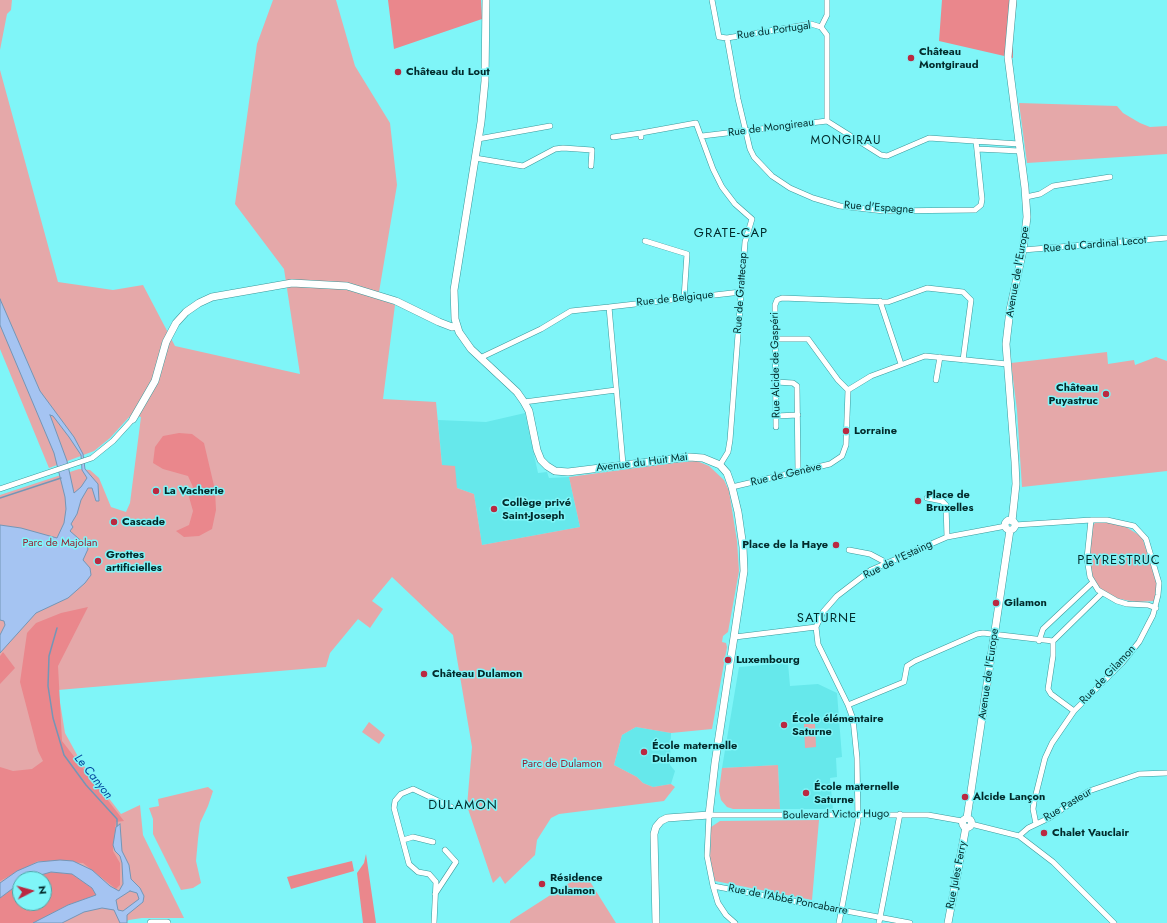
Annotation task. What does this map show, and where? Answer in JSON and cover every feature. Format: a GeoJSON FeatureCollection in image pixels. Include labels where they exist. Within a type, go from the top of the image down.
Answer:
{"type":"FeatureCollection","features":[{"type":"Feature","properties":{"kind":"street","name":"Avenue du Huit Mai"},"geometry":{"type":"LineString","coordinates":[[486,0],[485,81],[478,140],[454,290],[453,304],[456,326],[463,339],[480,358],[517,392],[524,402],[529,411],[537,450],[541,460],[555,471],[568,472],[689,456],[703,458],[720,465]]}},
{"type":"Feature","properties":{"kind":"street","name":"Rue du Portugal"},"geometry":{"type":"LineString","coordinates":[[712,0],[719,37],[727,38],[811,24],[821,27],[826,35],[827,121]]}},
{"type":"Feature","properties":{"kind":"street","name":"Rue du Portugal"},"geometry":{"type":"LineString","coordinates":[[821,27],[828,15],[827,0]]}},
{"type":"Feature","properties":{"kind":"street","name":"Avenue de l'Europe"},"geometry":{"type":"LineString","coordinates":[[967,823],[1011,526],[1016,474],[1006,344],[1010,310],[1023,250],[1027,217],[1026,197],[1008,57],[1014,0]]}},
{"type":"Feature","properties":{"kind":"street","name":"Rue du Portugal"},"geometry":{"type":"LineString","coordinates":[[727,38],[738,99],[746,131]]}},
{"type":"Feature","properties":{"kind":"street","name":"Rue de Mongireau"},"geometry":{"type":"LineString","coordinates":[[702,136],[827,121],[881,155],[887,156],[929,138],[1020,147]]}},
{"type":"Feature","properties":{"kind":"street"},"geometry":{"type":"LineString","coordinates":[[613,137],[641,135],[693,122],[698,125],[702,136]]}},
{"type":"Feature","properties":{"kind":"street"},"geometry":{"type":"LineString","coordinates":[[478,140],[550,126]]}},
{"type":"Feature","properties":{"kind":"street","name":"Rue d'Espagne"},"geometry":{"type":"LineString","coordinates":[[746,131],[750,149],[759,164],[772,176],[790,188],[813,198],[840,206],[884,211],[975,210],[981,205],[982,199],[976,142]]}},
{"type":"Feature","properties":{"kind":"street","name":"Rue de Grattecap"},"geometry":{"type":"LineString","coordinates":[[702,136],[713,169],[722,187],[735,204],[752,219],[745,242],[730,440],[728,452],[720,465]]}},
{"type":"Feature","properties":{"kind":"street"},"geometry":{"type":"LineString","coordinates":[[977,149],[1020,147]]}},
{"type":"Feature","properties":{"kind":"street"},"geometry":{"type":"LineString","coordinates":[[475,158],[523,166],[555,149],[563,148],[592,150],[591,166]]}},
{"type":"Feature","properties":{"kind":"street"},"geometry":{"type":"LineString","coordinates":[[1026,197],[1040,194],[1052,186],[1110,178]]}},
{"type":"Feature","properties":{"kind":"street","name":"Rue du Cardinal Lecot"},"geometry":{"type":"LineString","coordinates":[[1023,250],[1167,238]]}},
{"type":"Feature","properties":{"kind":"street"},"geometry":{"type":"LineString","coordinates":[[645,241],[688,254],[684,298]]}},
{"type":"Feature","properties":{"kind":"street"},"geometry":{"type":"LineString","coordinates":[[0,490],[87,460],[113,441],[133,419],[155,381],[166,342],[176,323],[186,312],[199,303],[212,297],[292,283],[347,286],[396,301],[439,322],[452,327],[456,326]]}},
{"type":"Feature","properties":{"kind":"street","name":"Rue Alcide de Gaspéri"},"geometry":{"type":"LineString","coordinates":[[776,427],[775,305],[777,300],[782,298],[888,302],[927,288],[963,292],[971,300],[963,360]]}},
{"type":"Feature","properties":{"kind":"street","name":"Rue de Belgique"},"geometry":{"type":"LineString","coordinates":[[480,358],[541,329],[571,311],[741,292]]}},
{"type":"Feature","properties":{"kind":"street"},"geometry":{"type":"LineString","coordinates":[[880,301],[901,364]]}},
{"type":"Feature","properties":{"kind":"street"},"geometry":{"type":"LineString","coordinates":[[609,307],[623,464]]}},
{"type":"Feature","properties":{"kind":"street"},"geometry":{"type":"LineString","coordinates":[[776,339],[808,339],[838,380],[848,390],[860,382],[901,364],[925,356],[1007,364]]}},
{"type":"Feature","properties":{"kind":"street"},"geometry":{"type":"LineString","coordinates":[[936,380],[940,357]]}},
{"type":"Feature","properties":{"kind":"street"},"geometry":{"type":"LineString","coordinates":[[776,382],[793,383],[797,386],[798,472]]}},
{"type":"Feature","properties":{"kind":"street"},"geometry":{"type":"LineString","coordinates":[[524,402],[616,390]]}},
{"type":"Feature","properties":{"kind":"street","name":"Rue de Genève"},"geometry":{"type":"LineString","coordinates":[[732,487],[830,464],[842,456],[846,445],[848,390]]}},
{"type":"Feature","properties":{"kind":"street"},"geometry":{"type":"LineString","coordinates":[[776,416],[798,415]]}},
{"type":"Feature","properties":{"kind":"street"},"geometry":{"type":"LineString","coordinates":[[720,465],[727,473],[732,487],[742,541],[744,571],[735,637],[714,763],[707,856],[718,903],[726,915],[735,923]]}},
{"type":"Feature","properties":{"kind":"street"},"geometry":{"type":"LineString","coordinates":[[927,498],[942,501],[946,505],[947,537]]}},
{"type":"Feature","properties":{"kind":"street"},"geometry":{"type":"LineString","coordinates":[[1091,520],[1087,558],[1093,582],[1102,593],[1127,604],[1148,605],[1156,608]]}},
{"type":"Feature","properties":{"kind":"street","name":"Rue de Gilamon"},"geometry":{"type":"LineString","coordinates":[[1011,526],[1091,520],[1123,522],[1134,526],[1141,532],[1149,546],[1157,573],[1158,595],[1156,608],[1150,624],[1131,653],[1074,711],[1055,738],[1046,758],[1034,802],[1033,809],[1036,824]]}},
{"type":"Feature","properties":{"kind":"street","name":"Rue de l'Estaing"},"geometry":{"type":"LineString","coordinates":[[816,627],[823,612],[837,596],[871,570],[947,537],[1011,526]]}},
{"type":"Feature","properties":{"kind":"street"},"geometry":{"type":"LineString","coordinates":[[849,550],[870,554],[887,563]]}},
{"type":"Feature","properties":{"kind":"street"},"geometry":{"type":"LineString","coordinates":[[1039,641],[1043,629],[1093,582]]}},
{"type":"Feature","properties":{"kind":"street"},"geometry":{"type":"LineString","coordinates":[[848,705],[904,682],[907,666],[915,661],[977,634],[995,634],[1039,641],[1053,641],[1102,593]]}},
{"type":"Feature","properties":{"kind":"street"},"geometry":{"type":"LineString","coordinates":[[735,637],[816,627],[818,644],[848,705],[856,738],[858,815],[840,923]]}},
{"type":"Feature","properties":{"kind":"street"},"geometry":{"type":"LineString","coordinates":[[1053,641],[1053,656],[1048,689],[1051,694],[1074,711]]}},
{"type":"Feature","properties":{"kind":"street","name":"Rue Pasteur"},"geometry":{"type":"LineString","coordinates":[[1019,836],[1028,828],[1050,818],[1089,791],[1139,774],[1167,773]]}},
{"type":"Feature","properties":{"kind":"street"},"geometry":{"type":"LineString","coordinates":[[434,923],[434,895],[436,882],[429,874],[418,872],[409,864],[394,808],[395,801],[401,794],[413,789],[451,807]]}},
{"type":"Feature","properties":{"kind":"street"},"geometry":{"type":"LineString","coordinates":[[879,920],[900,814]]}},
{"type":"Feature","properties":{"kind":"street"},"geometry":{"type":"LineString","coordinates":[[656,923],[654,834],[656,827],[661,821],[667,818],[709,815]]}},
{"type":"Feature","properties":{"kind":"street","name":"Boulevard Victor Hugo"},"geometry":{"type":"LineString","coordinates":[[709,815],[928,815],[1019,836]]}},
{"type":"Feature","properties":{"kind":"street","name":"Rue Jules Ferry"},"geometry":{"type":"LineString","coordinates":[[948,923],[967,823]]}},
{"type":"Feature","properties":{"kind":"street"},"geometry":{"type":"LineString","coordinates":[[1019,836],[1053,862],[1114,923]]}},
{"type":"Feature","properties":{"kind":"street"},"geometry":{"type":"LineString","coordinates":[[403,840],[413,837],[433,842]]}},
{"type":"Feature","properties":{"kind":"street"},"geometry":{"type":"LineString","coordinates":[[434,895],[456,862],[445,850]]}},
{"type":"Feature","properties":{"kind":"street","name":"Rue de l'Abbé Poncabarre"},"geometry":{"type":"LineString","coordinates":[[713,886],[842,910],[879,920],[910,923]]}},
{"type":"Feature","properties":{"kind":"street"},"geometry":{"type":"LineString","coordinates":[[151,923],[167,923]]}},
{"type":"Feature","properties":{"kind":"shaded area"},"geometry":{"type":"Polygon","coordinates":[[[388,0],[481,0],[482,19],[394,49],[388,0]]]}},
{"type":"Feature","properties":{"kind":"shaded area"},"geometry":{"type":"Polygon","coordinates":[[[942,0],[1017,0],[1013,36],[1013,58],[939,41],[942,0]]]}},
{"type":"Feature","properties":{"kind":"shaded area"},"geometry":{"type":"Polygon","coordinates":[[[0,299],[40,391],[74,437],[83,454],[85,469],[98,484],[99,501],[96,501],[92,488],[88,488],[81,500],[77,514],[71,524],[73,527],[70,531],[87,546],[88,549],[83,560],[90,568],[91,575],[85,583],[68,598],[36,613],[0,653],[0,635],[5,625],[4,621],[0,620],[0,525],[21,528],[57,538],[64,523],[66,509],[65,497],[54,453],[0,325],[0,299]],[[50,415],[67,461],[74,493],[81,487],[87,478],[82,470],[81,455],[53,416],[50,415]]]}},
{"type":"Feature","properties":{"kind":"shaded area"},"geometry":{"type":"Polygon","coordinates":[[[525,413],[538,473],[547,472],[549,478],[569,477],[580,527],[482,545],[474,494],[457,488],[442,465],[438,420],[486,422],[525,413]]]}},
{"type":"Feature","properties":{"kind":"shaded area"},"geometry":{"type":"Polygon","coordinates":[[[179,433],[192,434],[204,443],[215,490],[216,510],[212,529],[199,536],[184,537],[176,531],[189,525],[193,511],[189,497],[193,487],[188,476],[163,469],[153,463],[155,447],[163,436],[179,433]]]}},
{"type":"Feature","properties":{"kind":"shaded area"},"geometry":{"type":"Polygon","coordinates":[[[88,607],[58,666],[62,741],[124,821],[116,822],[113,851],[120,863],[120,885],[116,889],[83,863],[38,861],[19,871],[12,871],[12,875],[0,881],[0,767],[13,771],[32,769],[43,761],[38,751],[20,682],[27,633],[36,623],[61,613],[88,607]]]}},
{"type":"Feature","properties":{"kind":"shaded area"},"geometry":{"type":"Polygon","coordinates":[[[3,652],[15,668],[0,684],[0,656],[3,652]]]}},
{"type":"Feature","properties":{"kind":"shaded area","name":"École élémentaire Saturne"},"geometry":{"type":"Polygon","coordinates":[[[788,663],[790,686],[818,684],[837,693],[842,757],[836,758],[837,777],[830,778],[833,809],[780,809],[778,765],[722,768],[739,667],[788,663]]]}},
{"type":"Feature","properties":{"kind":"shaded area","name":"École maternelle Dulamon"},"geometry":{"type":"Polygon","coordinates":[[[636,727],[671,733],[670,765],[675,771],[671,784],[653,787],[643,783],[637,777],[614,765],[622,735],[636,727]]]}},
{"type":"Feature","properties":{"kind":"shaded area"},"geometry":{"type":"Polygon","coordinates":[[[120,824],[122,851],[129,865],[131,879],[140,888],[144,896],[143,902],[127,915],[127,923],[120,923],[114,910],[102,908],[84,912],[62,923],[33,923],[68,905],[96,895],[92,888],[72,874],[52,871],[17,871],[38,862],[60,860],[73,861],[92,870],[110,886],[119,891],[123,884],[122,863],[120,856],[115,851],[113,845],[116,827],[120,824]],[[130,891],[116,900],[118,910],[123,911],[139,899],[137,893],[130,891]]]}},
{"type":"Feature","properties":{"kind":"shaded area"},"geometry":{"type":"Polygon","coordinates":[[[366,854],[376,923],[363,923],[357,873],[364,863],[366,854]]]}},
{"type":"Feature","properties":{"kind":"shaded area"},"geometry":{"type":"Polygon","coordinates":[[[352,861],[354,871],[291,889],[287,877],[352,861]]]}},
{"type":"Feature","properties":{"kind":"shaded area"},"geometry":{"type":"Polygon","coordinates":[[[52,872],[72,874],[92,888],[96,895],[68,905],[33,923],[0,923],[0,898],[12,889],[12,911],[52,911],[52,872]]]}},
{"type":"Feature","properties":{"kind":"shaded area"},"geometry":{"type":"Polygon","coordinates":[[[12,875],[12,889],[0,898],[0,883],[12,875]]]}},
{"type":"Feature","properties":{"kind":"green space"},"geometry":{"type":"Polygon","coordinates":[[[0,0],[12,0],[11,10],[7,14],[0,50],[0,0]]]}},
{"type":"Feature","properties":{"kind":"green space"},"geometry":{"type":"Polygon","coordinates":[[[273,0],[336,0],[355,66],[390,123],[397,185],[378,298],[395,305],[383,399],[436,402],[442,465],[455,466],[457,488],[474,494],[482,545],[580,527],[569,477],[697,461],[709,466],[724,480],[729,491],[737,541],[739,571],[728,632],[723,636],[722,642],[726,643],[727,647],[712,729],[671,733],[636,727],[622,735],[614,765],[637,777],[643,783],[653,787],[671,784],[675,787],[664,801],[559,814],[551,818],[537,840],[535,855],[505,884],[500,876],[493,883],[467,806],[472,747],[453,635],[392,577],[372,601],[383,609],[370,628],[358,619],[330,653],[326,667],[58,690],[65,733],[81,762],[121,814],[140,805],[143,835],[184,918],[142,918],[129,920],[123,923],[0,923],[0,495],[79,469],[90,470],[99,478],[111,507],[126,512],[130,503],[141,417],[131,415],[110,438],[94,451],[49,468],[0,349],[0,70],[58,282],[113,290],[143,285],[175,346],[300,374],[284,269],[235,204],[257,44],[273,0]]]}},
{"type":"Feature","properties":{"kind":"green space"},"geometry":{"type":"Polygon","coordinates":[[[1019,103],[1117,106],[1123,113],[1150,127],[1167,126],[1167,154],[1027,163],[1019,103]]]}},
{"type":"Feature","properties":{"kind":"green space"},"geometry":{"type":"Polygon","coordinates":[[[1107,352],[1108,364],[1134,360],[1135,365],[1156,357],[1167,361],[1167,471],[1022,487],[1017,410],[1011,363],[1107,352]]]}},
{"type":"Feature","properties":{"kind":"green space"},"geometry":{"type":"Polygon","coordinates":[[[1096,522],[1110,522],[1123,525],[1142,537],[1155,576],[1157,587],[1154,601],[1136,602],[1115,598],[1103,591],[1096,584],[1090,570],[1089,553],[1093,525],[1096,522]]]}},
{"type":"Feature","properties":{"kind":"green space"},"geometry":{"type":"Polygon","coordinates":[[[369,722],[385,735],[379,744],[362,732],[369,722]]]}},
{"type":"Feature","properties":{"kind":"green space"},"geometry":{"type":"Polygon","coordinates":[[[804,724],[815,724],[816,747],[805,748],[804,724]]]}},
{"type":"Feature","properties":{"kind":"green space"},"geometry":{"type":"Polygon","coordinates":[[[778,765],[780,809],[733,809],[727,807],[721,800],[719,791],[722,768],[778,765]]]}},
{"type":"Feature","properties":{"kind":"green space"},"geometry":{"type":"Polygon","coordinates":[[[208,787],[213,791],[200,823],[196,861],[201,883],[193,888],[181,890],[153,834],[153,819],[149,808],[159,806],[158,799],[208,787]]]}},
{"type":"Feature","properties":{"kind":"green space"},"geometry":{"type":"Polygon","coordinates":[[[819,820],[812,900],[715,881],[710,860],[711,827],[720,821],[819,820]]]}},
{"type":"Feature","properties":{"kind":"green space"},"geometry":{"type":"Polygon","coordinates":[[[580,876],[589,880],[616,923],[510,923],[510,921],[580,876]]]}},
{"type":"Feature","properties":{"kind":"waterway"},"geometry":{"type":"LineString","coordinates":[[0,498],[61,478]]}},
{"type":"Feature","properties":{"kind":"waterway","name":"Le Canyon"},"geometry":{"type":"LineString","coordinates":[[57,628],[49,656],[48,686],[53,718],[64,755],[86,785],[117,819],[117,826]]}},
{"type":"Feature","properties":{"kind":"place","name":"Château Montgiraud"},"geometry":{"type":"Point","coordinates":[911,58]}},
{"type":"Feature","properties":{"kind":"place","name":"Château du Lout"},"geometry":{"type":"Point","coordinates":[398,72]}},
{"type":"Feature","properties":{"kind":"place","name":"Château Puyastruc"},"geometry":{"type":"Point","coordinates":[1106,394]}},
{"type":"Feature","properties":{"kind":"place","name":"Lorraine"},"geometry":{"type":"Point","coordinates":[846,431]}},
{"type":"Feature","properties":{"kind":"place","name":"La Vacherie"},"geometry":{"type":"Point","coordinates":[156,491]}},
{"type":"Feature","properties":{"kind":"place","name":"Place de Bruxelles"},"geometry":{"type":"Point","coordinates":[918,501]}},
{"type":"Feature","properties":{"kind":"place","name":"Collège privé Saint-Joseph"},"geometry":{"type":"Point","coordinates":[494,509]}},
{"type":"Feature","properties":{"kind":"place","name":"Cascade"},"geometry":{"type":"Point","coordinates":[114,522]}},
{"type":"Feature","properties":{"kind":"place","name":"Place de la Haye"},"geometry":{"type":"Point","coordinates":[836,545]}},
{"type":"Feature","properties":{"kind":"place","name":"Grottes artificielles"},"geometry":{"type":"Point","coordinates":[98,561]}},
{"type":"Feature","properties":{"kind":"place","name":"Gilamon"},"geometry":{"type":"Point","coordinates":[996,603]}},
{"type":"Feature","properties":{"kind":"place","name":"Luxembourg"},"geometry":{"type":"Point","coordinates":[728,660]}},
{"type":"Feature","properties":{"kind":"place","name":"Château Dulamon"},"geometry":{"type":"Point","coordinates":[424,674]}},
{"type":"Feature","properties":{"kind":"place","name":"École élémentaire Saturne"},"geometry":{"type":"Point","coordinates":[784,725]}},
{"type":"Feature","properties":{"kind":"place","name":"École maternelle Dulamon"},"geometry":{"type":"Point","coordinates":[644,752]}},
{"type":"Feature","properties":{"kind":"place","name":"École maternelle Saturne"},"geometry":{"type":"Point","coordinates":[806,793]}},
{"type":"Feature","properties":{"kind":"place","name":"Alcide Lançon"},"geometry":{"type":"Point","coordinates":[965,797]}},
{"type":"Feature","properties":{"kind":"place","name":"Chalet Vauclair"},"geometry":{"type":"Point","coordinates":[1044,833]}},
{"type":"Feature","properties":{"kind":"place","name":"Résidence Dulamon"},"geometry":{"type":"Point","coordinates":[542,884]}},
{"type":"Feature","properties":{"kind":"district","name":"MONGIRAU"},"geometry":{"type":"Point","coordinates":[846,141]}},
{"type":"Feature","properties":{"kind":"district","name":"GRATE-CAP"},"geometry":{"type":"Point","coordinates":[731,234]}},
{"type":"Feature","properties":{"kind":"district","name":"PEYRESTRUC"},"geometry":{"type":"Point","coordinates":[1119,561]}},
{"type":"Feature","properties":{"kind":"district","name":"SATURNE"},"geometry":{"type":"Point","coordinates":[827,619]}},
{"type":"Feature","properties":{"kind":"district","name":"DULAMON"},"geometry":{"type":"Point","coordinates":[463,806]}},
{"type":"Feature","properties":{"kind":"park label","name":"Parc de Majolan"},"geometry":{"type":"Point","coordinates":[60,543]}},
{"type":"Feature","properties":{"kind":"park label","name":"Parc de Dulamon"},"geometry":{"type":"Point","coordinates":[562,764]}}]}
